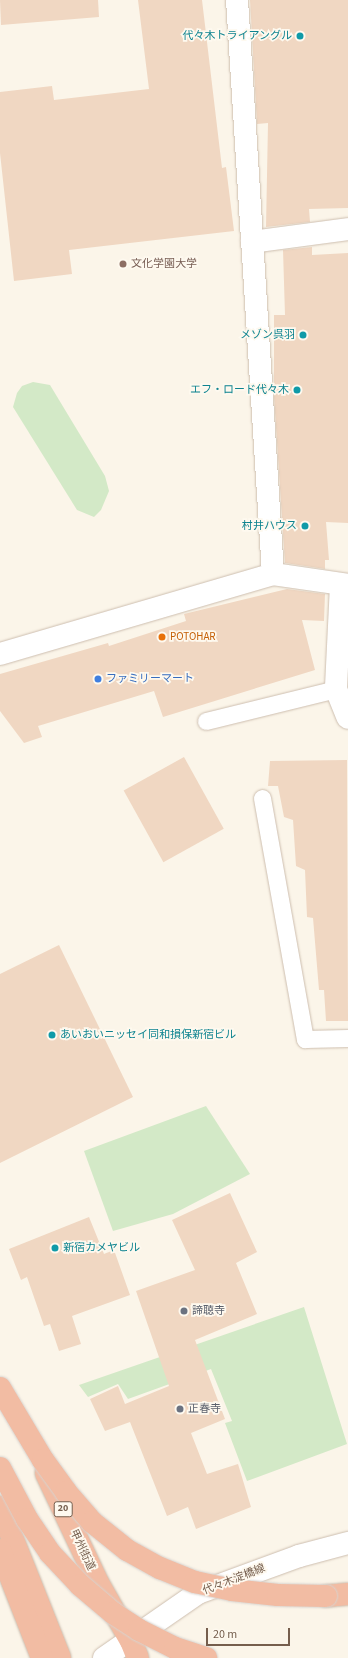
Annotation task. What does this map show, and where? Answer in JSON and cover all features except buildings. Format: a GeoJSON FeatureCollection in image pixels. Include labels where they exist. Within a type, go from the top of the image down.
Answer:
{"type":"FeatureCollection","features":[{"type":"Feature","properties":{"kind":"highway","name":"甲州街道"},"geometry":{"type":"LineString","coordinates":[[0,1374],[98,1583],[135,1649]]}},
{"type":"Feature","properties":{"kind":"highway"},"geometry":{"type":"LineString","coordinates":[[0,1388],[43,1460],[66,1492],[92,1522],[127,1550],[160,1568],[188,1579],[232,1590],[278,1596],[326,1596],[348,1594]]}},
{"type":"Feature","properties":{"kind":"highway"},"geometry":{"type":"LineString","coordinates":[[0,1468],[27,1519],[50,1553],[80,1585],[113,1613],[139,1630],[175,1648],[206,1658]]}},
{"type":"Feature","properties":{"kind":"highway"},"geometry":{"type":"LineString","coordinates":[[0,1507],[60,1658]]}},
{"type":"Feature","properties":{"kind":"highway"},"geometry":{"type":"LineString","coordinates":[[0,1550],[42,1658]]}},
{"type":"Feature","properties":{"kind":"street"},"geometry":{"type":"LineString","coordinates":[[237,0],[273,574]]}},
{"type":"Feature","properties":{"kind":"street"},"geometry":{"type":"LineString","coordinates":[[252,242],[348,229]]}},
{"type":"Feature","properties":{"kind":"street"},"geometry":{"type":"LineString","coordinates":[[0,654],[273,574],[345,585],[336,689],[348,718]]}},
{"type":"Feature","properties":{"kind":"street","name":"代々木淀橋線"},"geometry":{"type":"LineString","coordinates":[[104,1658],[135,1649],[198,1593],[299,1556],[348,1542]]}},
{"type":"Feature","properties":{"kind":"lane"},"geometry":{"type":"LineString","coordinates":[[206,721],[336,689]]}},
{"type":"Feature","properties":{"kind":"lane"},"geometry":{"type":"LineString","coordinates":[[262,798],[305,1039],[348,1038]]}},
{"type":"Feature","properties":{"kind":"green space"},"geometry":{"type":"Polygon","coordinates":[[[33,382],[50,385],[105,476],[109,491],[101,510],[94,517],[77,510],[13,407],[17,393],[22,386],[33,382]]]}},
{"type":"Feature","properties":{"kind":"green space"},"geometry":{"type":"Polygon","coordinates":[[[206,1106],[250,1174],[173,1214],[113,1231],[84,1151],[206,1106]]]}},
{"type":"Feature","properties":{"kind":"green space"},"geometry":{"type":"Polygon","coordinates":[[[304,1307],[347,1444],[247,1481],[225,1423],[232,1421],[211,1369],[128,1399],[118,1384],[88,1397],[79,1385],[304,1307]]]}},
{"type":"Feature","properties":{"kind":"place","name":"代々木トライアングル"},"geometry":{"type":"Point","coordinates":[300,36]}},
{"type":"Feature","properties":{"kind":"place","name":"文化学園大学"},"geometry":{"type":"Point","coordinates":[123,264]}},
{"type":"Feature","properties":{"kind":"place","name":"メゾン呉羽"},"geometry":{"type":"Point","coordinates":[303,335]}},
{"type":"Feature","properties":{"kind":"place","name":"エフ・ロード代々木"},"geometry":{"type":"Point","coordinates":[297,390]}},
{"type":"Feature","properties":{"kind":"place","name":"村井ハウス"},"geometry":{"type":"Point","coordinates":[305,526]}},
{"type":"Feature","properties":{"kind":"place","name":"POTOHAR"},"geometry":{"type":"Point","coordinates":[162,637]}},
{"type":"Feature","properties":{"kind":"place","name":"ファミリーマート"},"geometry":{"type":"Point","coordinates":[98,679]}},
{"type":"Feature","properties":{"kind":"place","name":"あいおいニッセイ同和損保新宿ビル"},"geometry":{"type":"Point","coordinates":[52,1035]}},
{"type":"Feature","properties":{"kind":"place","name":"新宿カメヤビル"},"geometry":{"type":"Point","coordinates":[55,1248]}},
{"type":"Feature","properties":{"kind":"place","name":"諦聴寺"},"geometry":{"type":"Point","coordinates":[184,1311]}},
{"type":"Feature","properties":{"kind":"place","name":"正春寺"},"geometry":{"type":"Point","coordinates":[180,1409]}}]}
